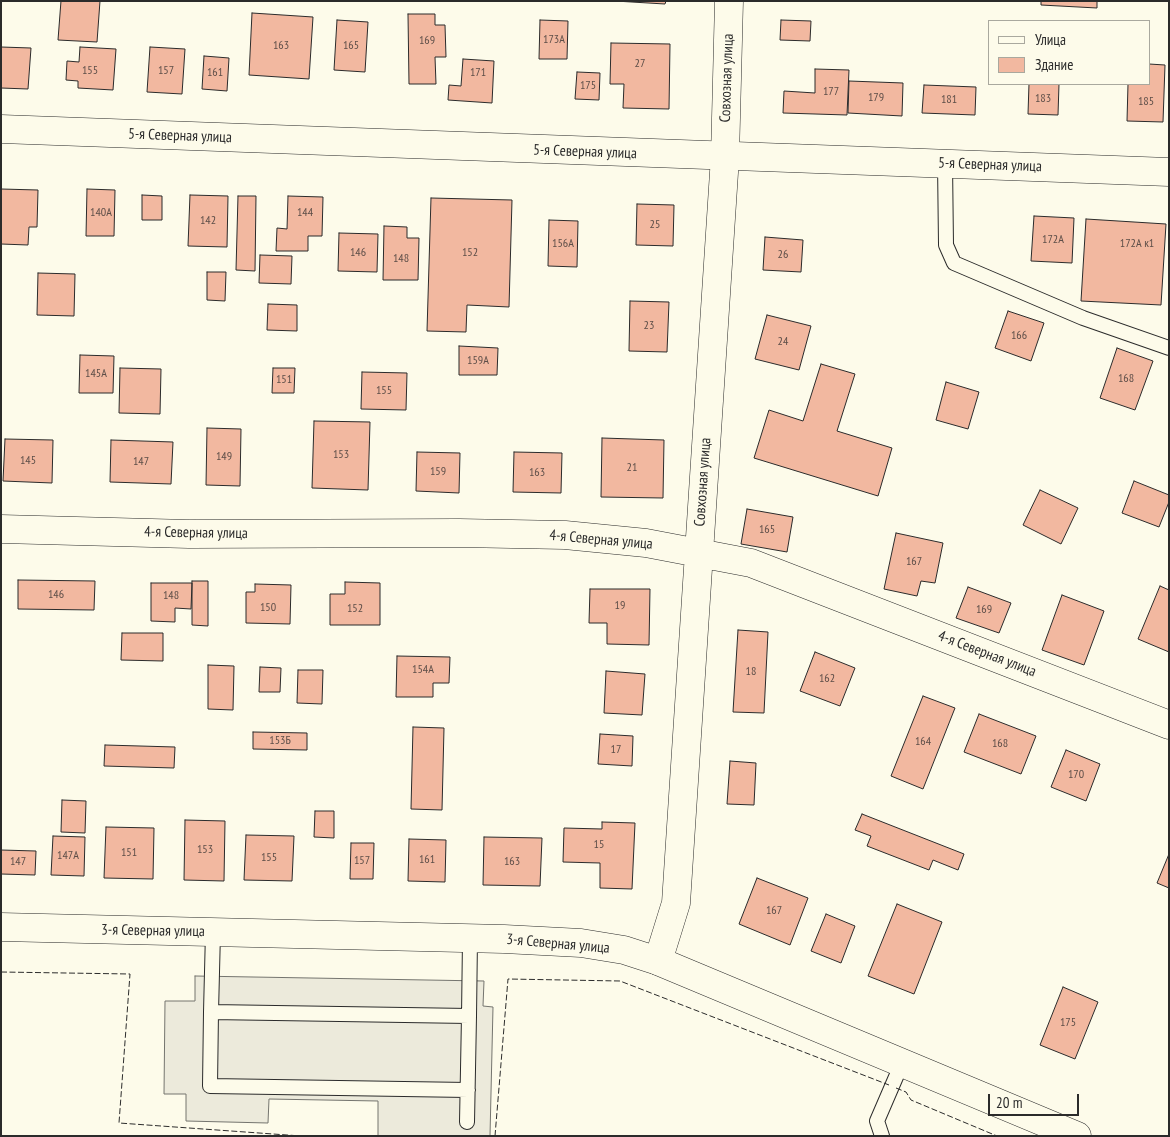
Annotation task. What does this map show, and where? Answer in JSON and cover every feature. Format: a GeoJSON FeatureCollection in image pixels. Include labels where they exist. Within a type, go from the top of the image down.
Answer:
{"type":"FeatureCollection","features":[{"type":"Feature","properties":{"kind":"street","name":"Совхозная улица"},"geometry":{"type":"LineString","coordinates":[[658,961],[676,903],[725,157],[729,1]]}},
{"type":"Feature","properties":{"kind":"street","name":"5-я Северная улица"},"geometry":{"type":"LineString","coordinates":[[1,129],[1169,172]]}},
{"type":"Feature","properties":{"kind":"street","name":"4-я Северная улица"},"geometry":{"type":"LineString","coordinates":[[1,529],[189,534],[459,533],[565,535],[646,543],[751,563],[1169,725]]}},
{"type":"Feature","properties":{"kind":"street","name":"3-я Северная улица"},"geometry":{"type":"LineString","coordinates":[[1,927],[582,943],[624,950],[658,961],[1077,1136]]}},
{"type":"Feature","properties":{"kind":"lane"},"geometry":{"type":"LineString","coordinates":[[945,164],[946,245],[954,263],[1083,318],[1169,348]]}},
{"type":"Feature","properties":{"kind":"lane"},"geometry":{"type":"LineString","coordinates":[[213,932],[210,1086],[468,1090]]}},
{"type":"Feature","properties":{"kind":"lane"},"geometry":{"type":"LineString","coordinates":[[467,1122],[470,939]]}},
{"type":"Feature","properties":{"kind":"lane"},"geometry":{"type":"LineString","coordinates":[[211,1012],[469,1016]]}},
{"type":"Feature","properties":{"kind":"lane"},"geometry":{"type":"LineString","coordinates":[[882,1136],[877,1121],[902,1063]]}},
{"type":"Feature","properties":{"kind":"shaded area"},"geometry":{"type":"Polygon","coordinates":[[[195,976],[484,981],[483,1006],[493,1007],[490,1136],[378,1136],[378,1101],[269,1099],[268,1123],[186,1121],[186,1094],[164,1094],[165,1001],[195,1001],[195,976]]]}},
{"type":"Feature","properties":{"kind":"building"},"geometry":{"type":"Polygon","coordinates":[[[61,1],[100,1],[97,42],[58,40],[61,1]]]}},
{"type":"Feature","properties":{"kind":"building"},"geometry":{"type":"Polygon","coordinates":[[[615,1],[666,1],[665,4],[615,1]]]}},
{"type":"Feature","properties":{"kind":"building"},"geometry":{"type":"Polygon","coordinates":[[[1041,1],[1097,1],[1097,8],[1041,5],[1041,1]]]}},
{"type":"Feature","properties":{"kind":"building"},"geometry":{"type":"Polygon","coordinates":[[[252,13],[313,17],[309,79],[249,75],[252,13]]]}},
{"type":"Feature","properties":{"kind":"building"},"geometry":{"type":"Polygon","coordinates":[[[408,14],[435,14],[435,25],[445,25],[446,57],[435,57],[436,84],[409,84],[408,14]]]}},
{"type":"Feature","properties":{"kind":"building"},"geometry":{"type":"Polygon","coordinates":[[[337,20],[368,22],[365,72],[334,70],[337,20]]]}},
{"type":"Feature","properties":{"kind":"building"},"geometry":{"type":"Polygon","coordinates":[[[540,20],[568,21],[567,59],[539,59],[540,20]]]}},
{"type":"Feature","properties":{"kind":"building"},"geometry":{"type":"Polygon","coordinates":[[[781,20],[811,21],[810,41],[780,40],[781,20]]]}},
{"type":"Feature","properties":{"kind":"building"},"geometry":{"type":"Polygon","coordinates":[[[611,43],[670,44],[669,109],[623,108],[624,84],[610,84],[611,43]]]}},
{"type":"Feature","properties":{"kind":"building"},"geometry":{"type":"Polygon","coordinates":[[[1,47],[31,48],[28,89],[1,88],[1,47]]]}},
{"type":"Feature","properties":{"kind":"building"},"geometry":{"type":"Polygon","coordinates":[[[80,47],[116,49],[113,90],[78,88],[78,81],[66,80],[67,61],[79,62],[80,47]]]}},
{"type":"Feature","properties":{"kind":"building"},"geometry":{"type":"Polygon","coordinates":[[[150,47],[185,49],[182,94],[147,92],[150,47]]]}},
{"type":"Feature","properties":{"kind":"building"},"geometry":{"type":"Polygon","coordinates":[[[204,56],[229,58],[227,91],[202,89],[204,56]]]}},
{"type":"Feature","properties":{"kind":"building"},"geometry":{"type":"Polygon","coordinates":[[[463,59],[494,61],[492,103],[448,100],[449,85],[461,86],[463,59]]]}},
{"type":"Feature","properties":{"kind":"building"},"geometry":{"type":"Polygon","coordinates":[[[1150,64],[1165,65],[1163,122],[1127,121],[1128,85],[1150,85],[1150,64]]]}},
{"type":"Feature","properties":{"kind":"building"},"geometry":{"type":"Polygon","coordinates":[[[815,69],[849,70],[847,115],[783,113],[784,91],[815,93],[815,69]]]}},
{"type":"Feature","properties":{"kind":"building"},"geometry":{"type":"Polygon","coordinates":[[[577,72],[600,73],[599,100],[575,99],[577,72]]]}},
{"type":"Feature","properties":{"kind":"building"},"geometry":{"type":"Polygon","coordinates":[[[849,81],[903,83],[902,116],[848,113],[849,81]]]}},
{"type":"Feature","properties":{"kind":"building"},"geometry":{"type":"Polygon","coordinates":[[[924,85],[976,87],[975,115],[922,113],[924,85]]]}},
{"type":"Feature","properties":{"kind":"building"},"geometry":{"type":"Polygon","coordinates":[[[1029,85],[1059,85],[1058,115],[1028,114],[1029,85]]]}},
{"type":"Feature","properties":{"kind":"building"},"geometry":{"type":"Polygon","coordinates":[[[1,189],[38,190],[37,227],[29,227],[28,245],[1,244],[1,189]]]}},
{"type":"Feature","properties":{"kind":"building"},"geometry":{"type":"Polygon","coordinates":[[[87,189],[115,190],[114,236],[86,236],[87,189]]]}},
{"type":"Feature","properties":{"kind":"building"},"geometry":{"type":"Polygon","coordinates":[[[142,195],[162,196],[162,220],[142,220],[142,195]]]}},
{"type":"Feature","properties":{"kind":"building"},"geometry":{"type":"Polygon","coordinates":[[[190,195],[228,196],[227,247],[188,246],[190,195]]]}},
{"type":"Feature","properties":{"kind":"building"},"geometry":{"type":"Polygon","coordinates":[[[238,196],[256,196],[255,271],[236,270],[238,196]]]}},
{"type":"Feature","properties":{"kind":"building"},"geometry":{"type":"Polygon","coordinates":[[[288,196],[323,197],[322,236],[308,236],[308,251],[276,251],[277,228],[287,229],[288,196]]]}},
{"type":"Feature","properties":{"kind":"building"},"geometry":{"type":"Polygon","coordinates":[[[431,198],[512,200],[509,307],[467,305],[466,332],[427,331],[431,198]]]}},
{"type":"Feature","properties":{"kind":"building"},"geometry":{"type":"Polygon","coordinates":[[[637,204],[674,205],[673,246],[636,245],[637,204]]]}},
{"type":"Feature","properties":{"kind":"building"},"geometry":{"type":"Polygon","coordinates":[[[1034,216],[1074,218],[1072,263],[1031,261],[1034,216]]]}},
{"type":"Feature","properties":{"kind":"building"},"geometry":{"type":"Polygon","coordinates":[[[1086,219],[1166,224],[1161,305],[1081,301],[1086,219]]]}},
{"type":"Feature","properties":{"kind":"building"},"geometry":{"type":"Polygon","coordinates":[[[549,220],[578,221],[577,267],[548,266],[549,220]]]}},
{"type":"Feature","properties":{"kind":"building"},"geometry":{"type":"Polygon","coordinates":[[[384,226],[407,227],[407,238],[419,238],[418,280],[383,280],[384,226]]]}},
{"type":"Feature","properties":{"kind":"building"},"geometry":{"type":"Polygon","coordinates":[[[339,233],[378,234],[377,272],[338,271],[339,233]]]}},
{"type":"Feature","properties":{"kind":"building"},"geometry":{"type":"Polygon","coordinates":[[[765,237],[803,240],[801,272],[763,270],[765,237]]]}},
{"type":"Feature","properties":{"kind":"building"},"geometry":{"type":"Polygon","coordinates":[[[260,255],[292,256],[291,284],[259,283],[260,255]]]}},
{"type":"Feature","properties":{"kind":"building"},"geometry":{"type":"Polygon","coordinates":[[[207,272],[226,272],[225,301],[207,300],[207,272]]]}},
{"type":"Feature","properties":{"kind":"building"},"geometry":{"type":"Polygon","coordinates":[[[38,273],[75,274],[74,316],[37,315],[38,273]]]}},
{"type":"Feature","properties":{"kind":"building"},"geometry":{"type":"Polygon","coordinates":[[[630,301],[669,302],[667,352],[629,351],[630,301]]]}},
{"type":"Feature","properties":{"kind":"building"},"geometry":{"type":"Polygon","coordinates":[[[268,304],[297,305],[297,331],[267,330],[268,304]]]}},
{"type":"Feature","properties":{"kind":"building"},"geometry":{"type":"Polygon","coordinates":[[[1008,311],[1044,323],[1031,361],[995,348],[1008,311]]]}},
{"type":"Feature","properties":{"kind":"building"},"geometry":{"type":"Polygon","coordinates":[[[767,315],[811,326],[799,370],[755,359],[767,315]]]}},
{"type":"Feature","properties":{"kind":"building"},"geometry":{"type":"Polygon","coordinates":[[[459,346],[498,348],[497,375],[459,375],[459,346]]]}},
{"type":"Feature","properties":{"kind":"building"},"geometry":{"type":"Polygon","coordinates":[[[1117,348],[1153,361],[1135,410],[1100,398],[1117,348]]]}},
{"type":"Feature","properties":{"kind":"building"},"geometry":{"type":"Polygon","coordinates":[[[80,355],[114,356],[113,393],[79,393],[80,355]]]}},
{"type":"Feature","properties":{"kind":"building"},"geometry":{"type":"Polygon","coordinates":[[[821,364],[855,374],[837,431],[892,448],[878,496],[754,458],[769,410],[803,421],[821,364]]]}},
{"type":"Feature","properties":{"kind":"building"},"geometry":{"type":"Polygon","coordinates":[[[120,368],[161,369],[160,414],[119,413],[120,368]]]}},
{"type":"Feature","properties":{"kind":"building"},"geometry":{"type":"Polygon","coordinates":[[[273,368],[295,368],[294,393],[272,393],[273,368]]]}},
{"type":"Feature","properties":{"kind":"building"},"geometry":{"type":"Polygon","coordinates":[[[362,372],[407,373],[406,410],[361,409],[362,372]]]}},
{"type":"Feature","properties":{"kind":"building"},"geometry":{"type":"Polygon","coordinates":[[[946,382],[979,392],[968,429],[936,420],[946,382]]]}},
{"type":"Feature","properties":{"kind":"building"},"geometry":{"type":"Polygon","coordinates":[[[314,421],[370,422],[368,490],[312,488],[314,421]]]}},
{"type":"Feature","properties":{"kind":"building"},"geometry":{"type":"Polygon","coordinates":[[[207,428],[241,429],[240,486],[206,485],[207,428]]]}},
{"type":"Feature","properties":{"kind":"building"},"geometry":{"type":"Polygon","coordinates":[[[602,438],[664,440],[663,498],[601,497],[602,438]]]}},
{"type":"Feature","properties":{"kind":"building"},"geometry":{"type":"Polygon","coordinates":[[[5,439],[53,440],[52,483],[3,481],[5,439]]]}},
{"type":"Feature","properties":{"kind":"building"},"geometry":{"type":"Polygon","coordinates":[[[111,440],[173,442],[171,484],[110,482],[111,440]]]}},
{"type":"Feature","properties":{"kind":"building"},"geometry":{"type":"Polygon","coordinates":[[[417,452],[460,453],[459,493],[416,491],[417,452]]]}},
{"type":"Feature","properties":{"kind":"building"},"geometry":{"type":"Polygon","coordinates":[[[514,452],[562,453],[561,493],[513,492],[514,452]]]}},
{"type":"Feature","properties":{"kind":"building"},"geometry":{"type":"Polygon","coordinates":[[[1134,481],[1169,495],[1169,502],[1159,527],[1122,513],[1134,481]]]}},
{"type":"Feature","properties":{"kind":"building"},"geometry":{"type":"Polygon","coordinates":[[[1040,490],[1078,508],[1061,544],[1023,525],[1040,490]]]}},
{"type":"Feature","properties":{"kind":"building"},"geometry":{"type":"Polygon","coordinates":[[[747,509],[793,517],[787,552],[741,544],[747,509]]]}},
{"type":"Feature","properties":{"kind":"building"},"geometry":{"type":"Polygon","coordinates":[[[896,533],[943,543],[935,583],[921,581],[917,596],[884,589],[896,533]]]}},
{"type":"Feature","properties":{"kind":"building"},"geometry":{"type":"Polygon","coordinates":[[[18,580],[95,581],[94,610],[18,609],[18,580]]]}},
{"type":"Feature","properties":{"kind":"building"},"geometry":{"type":"Polygon","coordinates":[[[192,581],[208,581],[208,626],[192,625],[192,581]]]}},
{"type":"Feature","properties":{"kind":"building"},"geometry":{"type":"Polygon","coordinates":[[[345,582],[380,583],[380,625],[330,625],[330,594],[345,594],[345,582]]]}},
{"type":"Feature","properties":{"kind":"building"},"geometry":{"type":"Polygon","coordinates":[[[151,583],[192,583],[191,609],[175,608],[175,622],[151,621],[151,583]]]}},
{"type":"Feature","properties":{"kind":"building"},"geometry":{"type":"Polygon","coordinates":[[[255,584],[291,585],[290,624],[246,623],[246,592],[255,592],[255,584]]]}},
{"type":"Feature","properties":{"kind":"building"},"geometry":{"type":"Polygon","coordinates":[[[1160,586],[1169,590],[1169,652],[1138,639],[1160,586]]]}},
{"type":"Feature","properties":{"kind":"building"},"geometry":{"type":"Polygon","coordinates":[[[968,587],[1011,603],[999,633],[956,618],[968,587]]]}},
{"type":"Feature","properties":{"kind":"building"},"geometry":{"type":"Polygon","coordinates":[[[590,589],[650,589],[649,645],[607,644],[607,623],[589,623],[590,589]]]}},
{"type":"Feature","properties":{"kind":"building"},"geometry":{"type":"Polygon","coordinates":[[[1062,595],[1104,611],[1084,665],[1042,650],[1062,595]]]}},
{"type":"Feature","properties":{"kind":"building"},"geometry":{"type":"Polygon","coordinates":[[[738,630],[768,632],[764,713],[733,712],[738,630]]]}},
{"type":"Feature","properties":{"kind":"building"},"geometry":{"type":"Polygon","coordinates":[[[122,633],[163,633],[163,661],[121,660],[122,633]]]}},
{"type":"Feature","properties":{"kind":"building"},"geometry":{"type":"Polygon","coordinates":[[[815,652],[855,668],[840,706],[800,691],[815,652]]]}},
{"type":"Feature","properties":{"kind":"building"},"geometry":{"type":"Polygon","coordinates":[[[397,656],[450,657],[449,683],[433,683],[433,697],[396,697],[397,656]]]}},
{"type":"Feature","properties":{"kind":"building"},"geometry":{"type":"Polygon","coordinates":[[[208,665],[234,666],[233,710],[208,709],[208,665]]]}},
{"type":"Feature","properties":{"kind":"building"},"geometry":{"type":"Polygon","coordinates":[[[260,667],[281,668],[280,692],[259,692],[260,667]]]}},
{"type":"Feature","properties":{"kind":"building"},"geometry":{"type":"Polygon","coordinates":[[[298,670],[323,670],[322,704],[297,703],[298,670]]]}},
{"type":"Feature","properties":{"kind":"building"},"geometry":{"type":"Polygon","coordinates":[[[606,671],[645,674],[642,715],[604,713],[606,671]]]}},
{"type":"Feature","properties":{"kind":"building"},"geometry":{"type":"Polygon","coordinates":[[[923,696],[955,708],[923,789],[891,776],[923,696]]]}},
{"type":"Feature","properties":{"kind":"building"},"geometry":{"type":"Polygon","coordinates":[[[979,714],[1036,736],[1021,774],[964,752],[979,714]]]}},
{"type":"Feature","properties":{"kind":"building"},"geometry":{"type":"Polygon","coordinates":[[[413,727],[444,728],[442,810],[411,809],[413,727]]]}},
{"type":"Feature","properties":{"kind":"building"},"geometry":{"type":"Polygon","coordinates":[[[253,732],[307,733],[307,750],[253,749],[253,732]]]}},
{"type":"Feature","properties":{"kind":"building"},"geometry":{"type":"Polygon","coordinates":[[[600,734],[633,736],[632,766],[598,764],[600,734]]]}},
{"type":"Feature","properties":{"kind":"building"},"geometry":{"type":"Polygon","coordinates":[[[105,745],[175,747],[174,768],[104,766],[105,745]]]}},
{"type":"Feature","properties":{"kind":"building"},"geometry":{"type":"Polygon","coordinates":[[[1066,750],[1100,764],[1086,801],[1051,787],[1066,750]]]}},
{"type":"Feature","properties":{"kind":"building"},"geometry":{"type":"Polygon","coordinates":[[[730,761],[756,763],[754,805],[727,804],[730,761]]]}},
{"type":"Feature","properties":{"kind":"building"},"geometry":{"type":"Polygon","coordinates":[[[62,800],[86,801],[85,833],[61,832],[62,800]]]}},
{"type":"Feature","properties":{"kind":"building"},"geometry":{"type":"Polygon","coordinates":[[[315,811],[334,811],[334,838],[314,837],[315,811]]]}},
{"type":"Feature","properties":{"kind":"building"},"geometry":{"type":"Polygon","coordinates":[[[862,814],[964,854],[958,870],[933,860],[929,870],[867,846],[871,836],[855,830],[862,814]]]}},
{"type":"Feature","properties":{"kind":"building"},"geometry":{"type":"Polygon","coordinates":[[[185,820],[225,821],[224,881],[184,880],[185,820]]]}},
{"type":"Feature","properties":{"kind":"building"},"geometry":{"type":"Polygon","coordinates":[[[602,822],[635,823],[632,889],[600,888],[600,863],[563,862],[564,828],[602,829],[602,822]]]}},
{"type":"Feature","properties":{"kind":"building"},"geometry":{"type":"Polygon","coordinates":[[[106,827],[154,828],[153,879],[104,878],[106,827]]]}},
{"type":"Feature","properties":{"kind":"building"},"geometry":{"type":"Polygon","coordinates":[[[246,835],[294,836],[292,881],[244,880],[246,835]]]}},
{"type":"Feature","properties":{"kind":"building"},"geometry":{"type":"Polygon","coordinates":[[[53,836],[85,837],[84,876],[51,875],[53,836]]]}},
{"type":"Feature","properties":{"kind":"building"},"geometry":{"type":"Polygon","coordinates":[[[484,837],[542,838],[540,886],[483,885],[484,837]]]}},
{"type":"Feature","properties":{"kind":"building"},"geometry":{"type":"Polygon","coordinates":[[[409,839],[446,840],[445,882],[408,881],[409,839]]]}},
{"type":"Feature","properties":{"kind":"building"},"geometry":{"type":"Polygon","coordinates":[[[351,843],[374,843],[373,879],[350,879],[351,843]]]}},
{"type":"Feature","properties":{"kind":"building"},"geometry":{"type":"Polygon","coordinates":[[[1,850],[36,851],[35,875],[1,874],[1,850]]]}},
{"type":"Feature","properties":{"kind":"building"},"geometry":{"type":"Polygon","coordinates":[[[1169,854],[1169,888],[1157,883],[1169,854]]]}},
{"type":"Feature","properties":{"kind":"building"},"geometry":{"type":"Polygon","coordinates":[[[757,878],[808,898],[790,945],[739,924],[757,878]]]}},
{"type":"Feature","properties":{"kind":"building"},"geometry":{"type":"Polygon","coordinates":[[[897,904],[942,922],[914,994],[868,976],[897,904]]]}},
{"type":"Feature","properties":{"kind":"building"},"geometry":{"type":"Polygon","coordinates":[[[826,914],[855,926],[841,963],[811,951],[826,914]]]}},
{"type":"Feature","properties":{"kind":"building"},"geometry":{"type":"Polygon","coordinates":[[[1063,987],[1098,1002],[1075,1059],[1040,1045],[1063,987]]]}},
{"type":"Feature","properties":{"kind":"fence"},"geometry":{"type":"LineString","coordinates":[[1,972],[130,974],[119,1123],[301,1136]]}},
{"type":"Feature","properties":{"kind":"fence"},"geometry":{"type":"LineString","coordinates":[[495,1136],[508,979],[620,981],[889,1085]]}},
{"type":"Feature","properties":{"kind":"fence"},"geometry":{"type":"LineString","coordinates":[[896,1088],[906,1092],[911,1100],[997,1136]]}}]}
